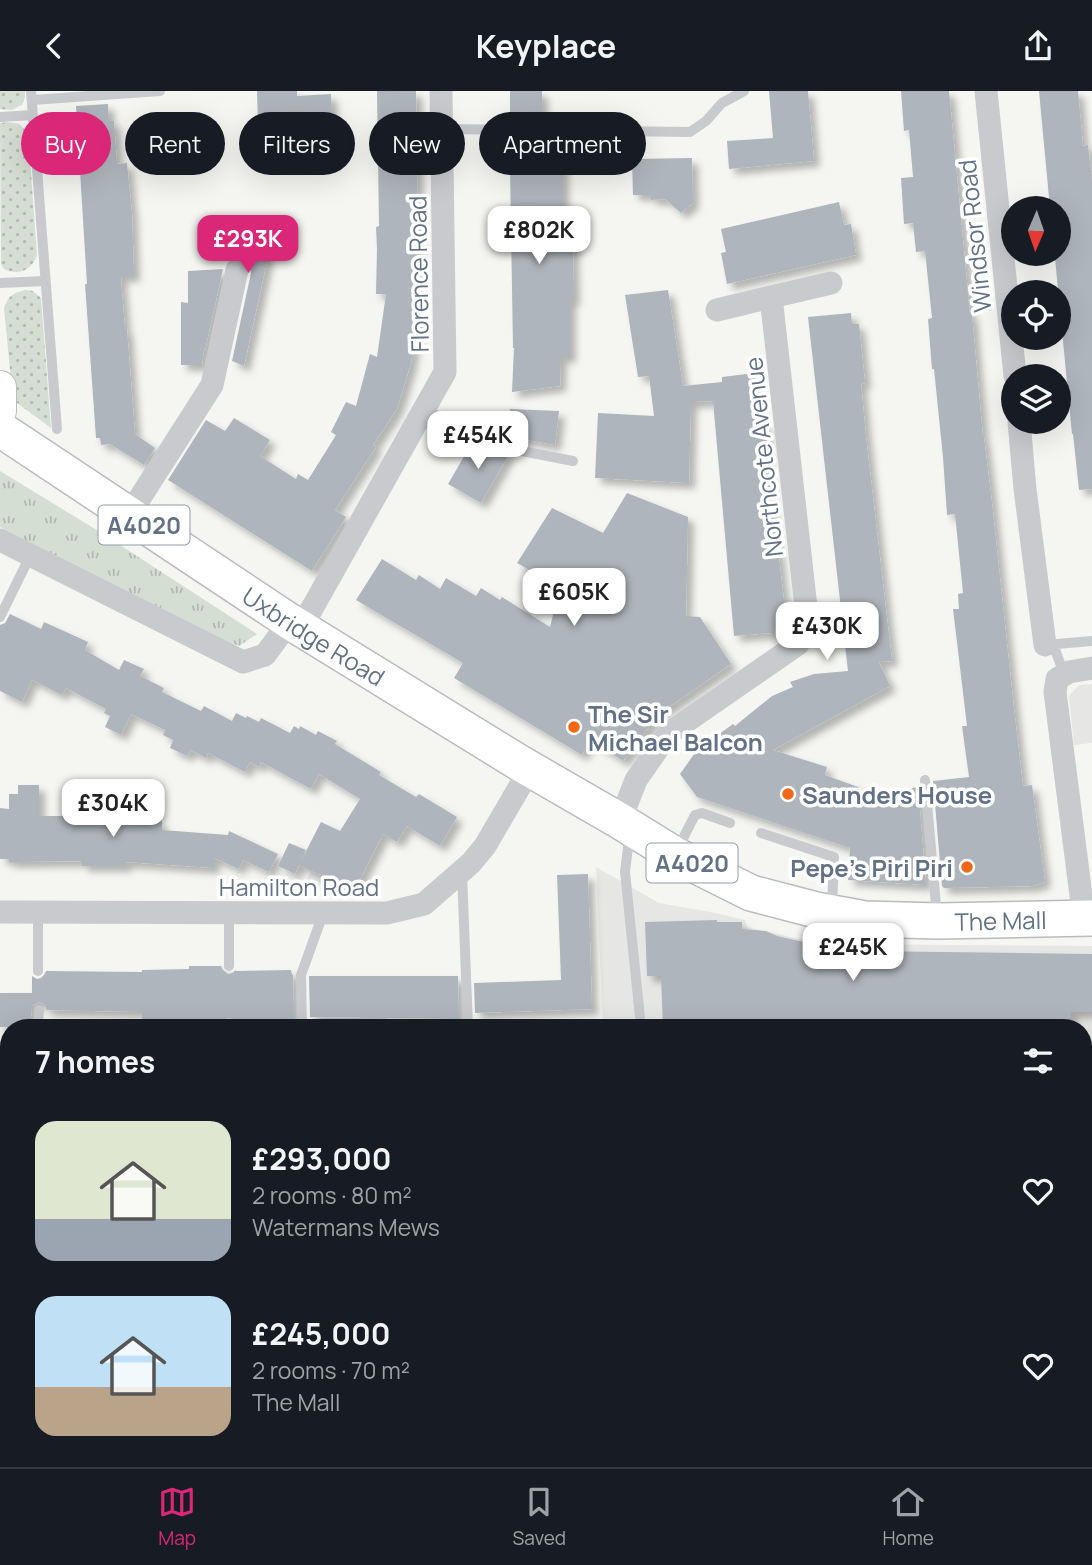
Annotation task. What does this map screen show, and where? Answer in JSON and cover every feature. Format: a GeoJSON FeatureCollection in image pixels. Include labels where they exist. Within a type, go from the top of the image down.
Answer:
{"type":"FeatureCollection","features":[{"type":"Feature","properties":{"kind":"main road","name":"Uxbridge Road"},"geometry":{"type":"LineString","coordinates":[[0,429],[295,625],[628,826]]}},
{"type":"Feature","properties":{"kind":"main road","name":"The Mall"},"geometry":{"type":"LineString","coordinates":[[628,826],[675,855],[751,893],[832,913],[865,919],[938,921],[1088,918]]}},
{"type":"Feature","properties":{"kind":"street","name":"Florence Road"},"geometry":{"type":"LineString","coordinates":[[441,91],[442,112]]}},
{"type":"Feature","properties":{"kind":"street","name":"Windsor Road"},"geometry":{"type":"LineString","coordinates":[[986,91],[1014,364]]}},
{"type":"Feature","properties":{"kind":"street","name":"Florence Road"},"geometry":{"type":"LineString","coordinates":[[0,540],[243,662],[265,655],[282,632],[295,625],[445,372],[443,175]]}},
{"type":"Feature","properties":{"kind":"street"},"geometry":{"type":"LineString","coordinates":[[129,515],[212,386],[237,270]]}},
{"type":"Feature","properties":{"kind":"street"},"geometry":{"type":"LineString","coordinates":[[717,310],[831,283]]}},
{"type":"Feature","properties":{"kind":"street","name":"Northcote Avenue"},"geometry":{"type":"LineString","coordinates":[[628,826],[636,780],[668,734],[798,645],[808,625],[771,297]]}},
{"type":"Feature","properties":{"kind":"street"},"geometry":{"type":"LineString","coordinates":[[0,387],[0,411]]}},
{"type":"Feature","properties":{"kind":"street"},"geometry":{"type":"LineString","coordinates":[[1020,434],[1045,645]]}},
{"type":"Feature","properties":{"kind":"street"},"geometry":{"type":"LineString","coordinates":[[1088,918],[1055,692],[1057,679],[1064,674],[1092,668]]}},
{"type":"Feature","properties":{"kind":"street","name":"Hamilton Road"},"geometry":{"type":"LineString","coordinates":[[0,912],[387,913],[424,904],[462,873],[485,846],[530,769]]}},
{"type":"Feature","properties":{"kind":"lane"},"geometry":{"type":"LineString","coordinates":[[32,95],[160,91]]}},
{"type":"Feature","properties":{"kind":"lane"},"geometry":{"type":"LineString","coordinates":[[465,129],[690,132],[706,121],[722,103],[744,91]]}},
{"type":"Feature","properties":{"kind":"lane"},"geometry":{"type":"LineString","coordinates":[[0,117],[21,116]]}},
{"type":"Feature","properties":{"kind":"lane"},"geometry":{"type":"LineString","coordinates":[[37,175],[57,429]]}},
{"type":"Feature","properties":{"kind":"lane"},"geometry":{"type":"LineString","coordinates":[[0,283],[45,281]]}},
{"type":"Feature","properties":{"kind":"lane"},"geometry":{"type":"LineString","coordinates":[[424,409],[467,430],[522,451],[573,461]]}},
{"type":"Feature","properties":{"kind":"lane"},"geometry":{"type":"LineString","coordinates":[[0,617],[30,556]]}},
{"type":"Feature","properties":{"kind":"lane"},"geometry":{"type":"LineString","coordinates":[[1045,645],[1092,641]]}},
{"type":"Feature","properties":{"kind":"lane"},"geometry":{"type":"LineString","coordinates":[[1045,645],[1055,652],[1064,674]]}},
{"type":"Feature","properties":{"kind":"lane"},"geometry":{"type":"LineString","coordinates":[[925,780],[938,921]]}},
{"type":"Feature","properties":{"kind":"lane"},"geometry":{"type":"LineString","coordinates":[[675,855],[695,815],[702,813],[730,823]]}},
{"type":"Feature","properties":{"kind":"lane"},"geometry":{"type":"LineString","coordinates":[[628,826],[625,872],[640,1019]]}},
{"type":"Feature","properties":{"kind":"lane"},"geometry":{"type":"LineString","coordinates":[[761,833],[834,857],[832,913]]}},
{"type":"Feature","properties":{"kind":"lane"},"geometry":{"type":"LineString","coordinates":[[462,873],[468,1019]]}},
{"type":"Feature","properties":{"kind":"lane"},"geometry":{"type":"LineString","coordinates":[[38,912],[38,971]]}},
{"type":"Feature","properties":{"kind":"lane"},"geometry":{"type":"LineString","coordinates":[[229,912],[229,966]]}},
{"type":"Feature","properties":{"kind":"lane"},"geometry":{"type":"LineString","coordinates":[[302,1019],[301,975],[323,914]]}},
{"type":"Feature","properties":{"kind":"lane"},"geometry":{"type":"LineString","coordinates":[[38,1010],[38,1019]]}},
{"type":"Feature","properties":{"kind":"shaded area"},"geometry":{"type":"Polygon","coordinates":[[[1092,684],[1092,743],[1074,745],[1069,696],[1079,685],[1092,684]]]}},
{"type":"Feature","properties":{"kind":"shaded area"},"geometry":{"type":"Polygon","coordinates":[[[321,822],[375,849],[352,891],[300,890],[311,872],[299,865],[321,822]]]}},
{"type":"Feature","properties":{"kind":"shaded area"},"geometry":{"type":"Polygon","coordinates":[[[596,867],[659,903],[745,920],[747,927],[821,944],[1092,946],[1092,1019],[603,1019],[596,867]]]}},
{"type":"Feature","properties":{"kind":"green space"},"geometry":{"type":"Polygon","coordinates":[[[0,91],[25,91],[22,105],[11,110],[0,109],[0,91]]]}},
{"type":"Feature","properties":{"kind":"green space"},"geometry":{"type":"Polygon","coordinates":[[[0,123],[21,126],[21,175],[31,175],[37,255],[32,265],[20,272],[4,269],[1,264],[0,123]]]}},
{"type":"Feature","properties":{"kind":"green space"},"geometry":{"type":"Polygon","coordinates":[[[25,290],[33,291],[41,298],[51,428],[13,400],[4,308],[12,296],[25,290]]]}},
{"type":"Feature","properties":{"kind":"green space"},"geometry":{"type":"Polygon","coordinates":[[[0,471],[257,634],[239,646],[211,636],[0,527],[0,471]]]}},
{"type":"Feature","properties":{"kind":"building"},"geometry":{"type":"Polygon","coordinates":[[[257,91],[297,91],[297,96],[331,94],[332,112],[258,112],[257,91]]]}},
{"type":"Feature","properties":{"kind":"building"},"geometry":{"type":"Polygon","coordinates":[[[377,91],[416,91],[416,112],[377,112],[377,91]]]}},
{"type":"Feature","properties":{"kind":"building"},"geometry":{"type":"Polygon","coordinates":[[[510,91],[542,91],[542,112],[510,112],[510,91]]]}},
{"type":"Feature","properties":{"kind":"building"},"geometry":{"type":"Polygon","coordinates":[[[769,91],[808,91],[814,161],[729,169],[727,141],[773,138],[769,91]]]}},
{"type":"Feature","properties":{"kind":"building"},"geometry":{"type":"Polygon","coordinates":[[[901,91],[949,91],[983,438],[1023,786],[1032,785],[1045,882],[1032,886],[942,886],[933,781],[969,777],[962,726],[967,726],[953,609],[959,609],[958,594],[963,593],[955,514],[947,515],[932,369],[928,319],[932,318],[925,251],[916,252],[913,223],[904,224],[901,178],[913,177],[909,130],[904,131],[901,91]]]}},
{"type":"Feature","properties":{"kind":"building"},"geometry":{"type":"Polygon","coordinates":[[[1039,91],[1078,91],[1083,146],[1088,145],[1092,181],[1092,489],[1079,490],[1071,424],[1071,364],[1065,364],[1064,350],[1071,350],[1071,280],[1057,280],[1056,266],[1071,266],[1071,196],[1049,196],[1039,91]]]}},
{"type":"Feature","properties":{"kind":"building"},"geometry":{"type":"Polygon","coordinates":[[[108,104],[108,112],[76,112],[76,106],[108,104]]]}},
{"type":"Feature","properties":{"kind":"building"},"geometry":{"type":"Polygon","coordinates":[[[111,121],[114,121],[117,164],[125,163],[132,214],[134,276],[122,276],[121,280],[135,434],[155,448],[144,465],[110,444],[101,445],[100,438],[96,438],[80,175],[111,175],[111,121]]]}},
{"type":"Feature","properties":{"kind":"building"},"geometry":{"type":"Polygon","coordinates":[[[692,158],[693,203],[681,213],[665,199],[651,200],[651,195],[633,195],[632,175],[646,175],[646,159],[692,158]]]}},
{"type":"Feature","properties":{"kind":"building"},"geometry":{"type":"Polygon","coordinates":[[[378,175],[417,175],[415,311],[418,312],[411,363],[397,409],[335,510],[346,517],[312,571],[168,480],[206,420],[225,431],[234,418],[270,440],[260,456],[296,479],[298,474],[308,480],[336,435],[331,432],[346,402],[356,406],[370,354],[377,357],[386,294],[376,294],[376,227],[379,226],[378,175]]]}},
{"type":"Feature","properties":{"kind":"building"},"geometry":{"type":"Polygon","coordinates":[[[510,175],[563,175],[563,239],[573,239],[574,300],[570,300],[570,357],[561,357],[560,386],[512,392],[510,175]]]}},
{"type":"Feature","properties":{"kind":"building"},"geometry":{"type":"Polygon","coordinates":[[[839,202],[844,225],[851,224],[856,255],[727,284],[721,253],[726,252],[721,229],[839,202]]]}},
{"type":"Feature","properties":{"kind":"building"},"geometry":{"type":"Polygon","coordinates":[[[266,221],[267,261],[244,366],[232,361],[251,273],[247,260],[241,257],[228,259],[227,223],[266,221]]]}},
{"type":"Feature","properties":{"kind":"building"},"geometry":{"type":"Polygon","coordinates":[[[223,269],[202,365],[181,365],[181,302],[188,303],[188,271],[223,269]]]}},
{"type":"Feature","properties":{"kind":"building"},"geometry":{"type":"Polygon","coordinates":[[[668,290],[683,386],[722,382],[722,377],[755,373],[761,424],[765,423],[768,453],[765,453],[787,628],[771,629],[771,633],[734,636],[713,401],[691,402],[689,483],[595,478],[598,413],[654,416],[649,376],[638,377],[625,295],[668,290]]]}},
{"type":"Feature","properties":{"kind":"building"},"geometry":{"type":"Polygon","coordinates":[[[851,313],[852,324],[859,324],[865,383],[861,384],[866,437],[892,661],[879,662],[890,686],[773,750],[827,767],[825,775],[858,787],[866,804],[918,786],[926,885],[848,880],[850,848],[697,797],[680,774],[697,750],[733,724],[735,726],[772,696],[793,687],[790,682],[814,674],[848,671],[808,317],[851,313]]]}},
{"type":"Feature","properties":{"kind":"building"},"geometry":{"type":"Polygon","coordinates":[[[510,409],[559,411],[555,445],[506,436],[510,409]]]}},
{"type":"Feature","properties":{"kind":"building"},"geometry":{"type":"Polygon","coordinates":[[[473,441],[509,454],[481,503],[448,484],[473,441]]]}},
{"type":"Feature","properties":{"kind":"building"},"geometry":{"type":"Polygon","coordinates":[[[627,493],[688,517],[686,616],[700,617],[731,664],[659,714],[623,761],[590,740],[582,755],[454,678],[463,663],[356,600],[382,559],[416,580],[419,575],[440,589],[446,578],[476,596],[481,588],[500,600],[502,597],[550,627],[560,587],[517,563],[552,508],[603,533],[627,493]]]}},
{"type":"Feature","properties":{"kind":"building"},"geometry":{"type":"Polygon","coordinates":[[[10,614],[41,629],[44,622],[88,642],[85,650],[119,670],[124,660],[144,669],[140,676],[164,688],[162,692],[201,711],[204,706],[232,721],[236,713],[259,722],[261,718],[290,733],[294,726],[299,729],[300,726],[316,735],[318,731],[381,772],[379,775],[416,797],[419,794],[457,817],[440,846],[407,826],[397,842],[383,834],[358,883],[318,874],[299,865],[321,822],[340,831],[360,799],[319,774],[311,789],[261,762],[259,767],[250,762],[245,772],[208,753],[206,758],[191,750],[187,756],[170,748],[173,740],[163,735],[165,730],[131,714],[121,735],[105,727],[110,716],[104,713],[106,709],[66,688],[62,695],[32,680],[22,702],[0,691],[0,625],[5,623],[10,614]]]}},
{"type":"Feature","properties":{"kind":"building"},"geometry":{"type":"Polygon","coordinates":[[[18,785],[39,785],[39,816],[83,816],[82,793],[101,793],[101,815],[127,815],[127,819],[162,821],[162,830],[228,835],[229,831],[278,854],[269,872],[243,860],[239,869],[214,858],[214,868],[126,862],[126,866],[82,866],[82,861],[9,862],[9,859],[0,859],[0,808],[9,809],[9,794],[18,794],[18,785]]]}},
{"type":"Feature","properties":{"kind":"building"},"geometry":{"type":"Polygon","coordinates":[[[289,843],[306,850],[295,874],[278,866],[289,843]]]}},
{"type":"Feature","properties":{"kind":"building"},"geometry":{"type":"Polygon","coordinates":[[[588,874],[592,1009],[475,1013],[474,983],[561,980],[557,875],[588,874]]]}},
{"type":"Feature","properties":{"kind":"building"},"geometry":{"type":"Polygon","coordinates":[[[645,922],[742,922],[742,929],[766,931],[821,946],[864,951],[1092,954],[1092,1012],[1071,1012],[1071,1019],[663,1019],[661,976],[647,976],[645,922]]]}},
{"type":"Feature","properties":{"kind":"building"},"geometry":{"type":"Polygon","coordinates":[[[189,966],[221,966],[228,974],[236,970],[291,970],[294,1017],[142,1019],[142,1012],[47,1010],[44,1004],[39,1002],[32,1006],[31,1019],[0,1019],[0,993],[32,993],[32,976],[41,978],[46,971],[142,972],[189,969],[189,966]]]}},
{"type":"Feature","properties":{"kind":"building"},"geometry":{"type":"Polygon","coordinates":[[[309,976],[458,976],[459,1019],[310,1017],[309,976]]]}},
{"type":"Feature","properties":{"kind":"place","name":"The Sir Michael Balcon"},"geometry":{"type":"Point","coordinates":[574,727]}},
{"type":"Feature","properties":{"kind":"place","name":"Saunders House"},"geometry":{"type":"Point","coordinates":[788,794]}},
{"type":"Feature","properties":{"kind":"place","name":"Pepe's Piri Piri"},"geometry":{"type":"Point","coordinates":[967,867]}}]}
